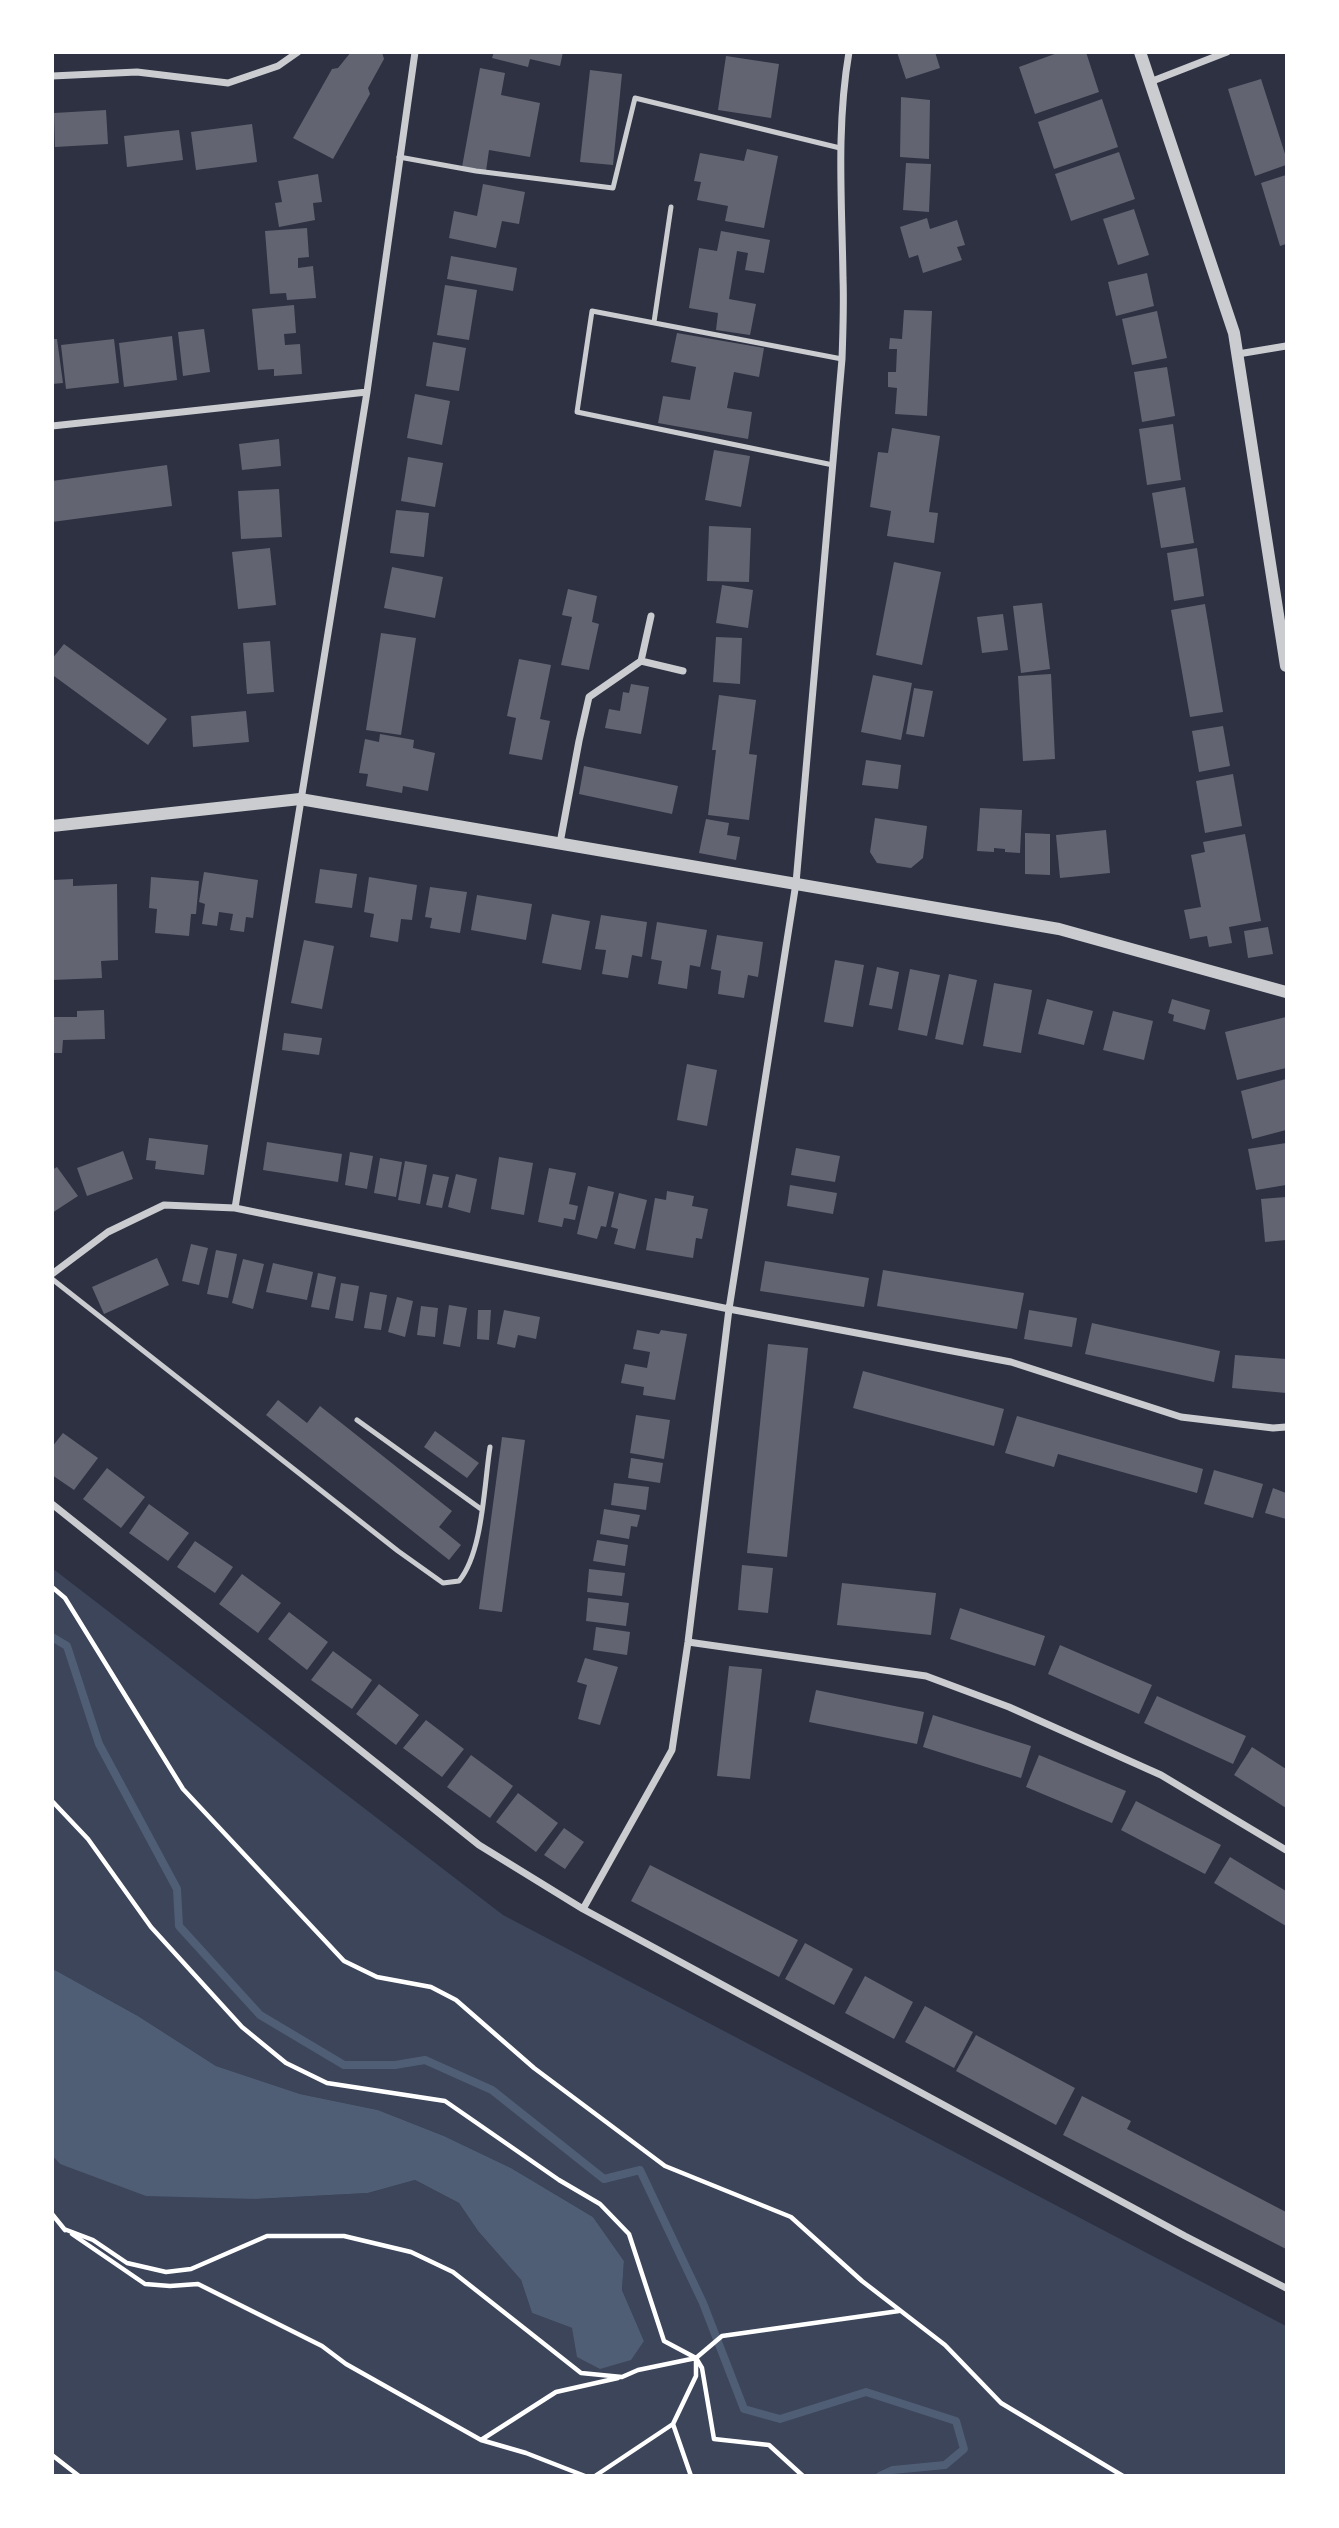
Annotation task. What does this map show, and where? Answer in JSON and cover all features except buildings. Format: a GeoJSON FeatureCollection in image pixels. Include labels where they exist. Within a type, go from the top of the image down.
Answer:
{"type":"FeatureCollection","features":[{"type":"Feature","properties":{"kind":"street"},"geometry":{"type":"LineString","coordinates":[[52,76],[137,72],[228,83],[278,66],[298,52]]}},
{"type":"Feature","properties":{"kind":"street"},"geometry":{"type":"LineString","coordinates":[[234,1208],[367,393],[415,52]]}},
{"type":"Feature","properties":{"kind":"street"},"geometry":{"type":"LineString","coordinates":[[583,1909],[672,1750],[688,1642],[729,1309],[796,883],[842,359],[840,148],[849,52]]}},
{"type":"Feature","properties":{"kind":"street"},"geometry":{"type":"LineString","coordinates":[[1140,52],[1234,333],[1286,666]]}},
{"type":"Feature","properties":{"kind":"street"},"geometry":{"type":"LineString","coordinates":[[1150,82],[1227,52]]}},
{"type":"Feature","properties":{"kind":"street"},"geometry":{"type":"LineString","coordinates":[[1238,354],[1286,346]]}},
{"type":"Feature","properties":{"kind":"street"},"geometry":{"type":"LineString","coordinates":[[52,426],[367,393]]}},
{"type":"Feature","properties":{"kind":"street"},"geometry":{"type":"LineString","coordinates":[[560,843],[589,697],[641,661],[651,616]]}},
{"type":"Feature","properties":{"kind":"street"},"geometry":{"type":"LineString","coordinates":[[641,661],[683,671]]}},
{"type":"Feature","properties":{"kind":"street"},"geometry":{"type":"LineString","coordinates":[[52,826],[300,799],[1059,929],[1286,992]]}},
{"type":"Feature","properties":{"kind":"street"},"geometry":{"type":"LineString","coordinates":[[52,1276],[108,1232],[164,1205],[234,1208],[729,1309],[1011,1363],[1181,1417],[1273,1428],[1286,1427]]}},
{"type":"Feature","properties":{"kind":"street"},"geometry":{"type":"LineString","coordinates":[[52,1504],[479,1846],[583,1909],[1185,2236],[1286,2288]]}},
{"type":"Feature","properties":{"kind":"street"},"geometry":{"type":"LineString","coordinates":[[688,1642],[926,1676],[1009,1707],[1161,1776],[1286,1850]]}},
{"type":"Feature","properties":{"kind":"lane"},"geometry":{"type":"LineString","coordinates":[[400,157],[476,171],[613,188],[635,98],[840,148]]}},
{"type":"Feature","properties":{"kind":"lane"},"geometry":{"type":"LineString","coordinates":[[654,323],[671,207]]}},
{"type":"Feature","properties":{"kind":"lane"},"geometry":{"type":"LineString","coordinates":[[833,465],[577,412],[592,310],[842,359]]}},
{"type":"Feature","properties":{"kind":"lane"},"geometry":{"type":"LineString","coordinates":[[52,1276],[387,1542],[443,1583],[458,1581],[466,1572],[476,1539],[490,1447]]}},
{"type":"Feature","properties":{"kind":"lane"},"geometry":{"type":"LineString","coordinates":[[357,1420],[481,1509]]}},
{"type":"Feature","properties":{"kind":"path"},"geometry":{"type":"LineString","coordinates":[[52,1587],[65,1598],[183,1789],[344,1961],[377,1977],[431,1987],[456,2000],[534,2068],[665,2165],[791,2217],[862,2281],[945,2345],[1001,2403],[1124,2476]]}},
{"type":"Feature","properties":{"kind":"path"},"geometry":{"type":"LineString","coordinates":[[52,1801],[88,1839],[151,1927],[242,2027],[286,2063],[327,2083],[445,2101],[559,2180],[600,2204],[629,2234],[664,2341],[696,2358],[702,2368],[714,2439],[769,2445],[803,2476]]}},
{"type":"Feature","properties":{"kind":"path"},"geometry":{"type":"LineString","coordinates":[[52,2214],[64,2229],[145,2284],[198,2284],[322,2346],[346,2364],[481,2440],[585,2476]]}},
{"type":"Feature","properties":{"kind":"path"},"geometry":{"type":"LineString","coordinates":[[64,2229],[93,2240],[127,2263],[166,2272],[191,2269],[267,2235],[344,2236],[411,2252],[453,2273],[581,2373],[622,2377]]}},
{"type":"Feature","properties":{"kind":"path"},"geometry":{"type":"LineString","coordinates":[[481,2440],[556,2392],[696,2358],[722,2336],[900,2310]]}},
{"type":"Feature","properties":{"kind":"path"},"geometry":{"type":"LineString","coordinates":[[595,2476],[673,2424],[696,2376],[696,2358]]}},
{"type":"Feature","properties":{"kind":"path"},"geometry":{"type":"LineString","coordinates":[[673,2424],[691,2476]]}},
{"type":"Feature","properties":{"kind":"path"},"geometry":{"type":"LineString","coordinates":[[52,2455],[79,2476]]}},
{"type":"Feature","properties":{"kind":"shaded area"},"geometry":{"type":"Polygon","coordinates":[[[52,1568],[503,1915],[1286,2326],[1286,2475],[53,2475],[53,2155],[60,2164],[256,2199],[368,2193],[415,2180],[459,2203],[478,2231],[521,2280],[532,2313],[572,2328],[644,2341],[622,2290],[624,2261],[593,2217],[511,2168],[444,2136],[378,2110],[300,2094],[216,2066],[138,2016],[53,1969],[52,1568]]]}},
{"type":"Feature","properties":{"kind":"shaded area"},"geometry":{"type":"Polygon","coordinates":[[[53,1969],[138,2016],[216,2066],[300,2094],[378,2110],[444,2136],[511,2168],[593,2217],[624,2261],[622,2290],[644,2341],[631,2360],[600,2369],[577,2357],[572,2328],[532,2313],[521,2280],[478,2231],[459,2203],[415,2180],[368,2193],[256,2199],[146,2196],[60,2164],[52,2155],[53,1969]]]}},
{"type":"Feature","properties":{"kind":"waterway"},"geometry":{"type":"LineString","coordinates":[[52,1637],[67,1646],[99,1744],[177,1889],[179,1926],[260,2015],[344,2065],[395,2065],[425,2060],[492,2090],[604,2179],[640,2170],[703,2303],[744,2409],[780,2419],[866,2392],[956,2421],[964,2449],[945,2465],[893,2470],[880,2476]]}}]}
